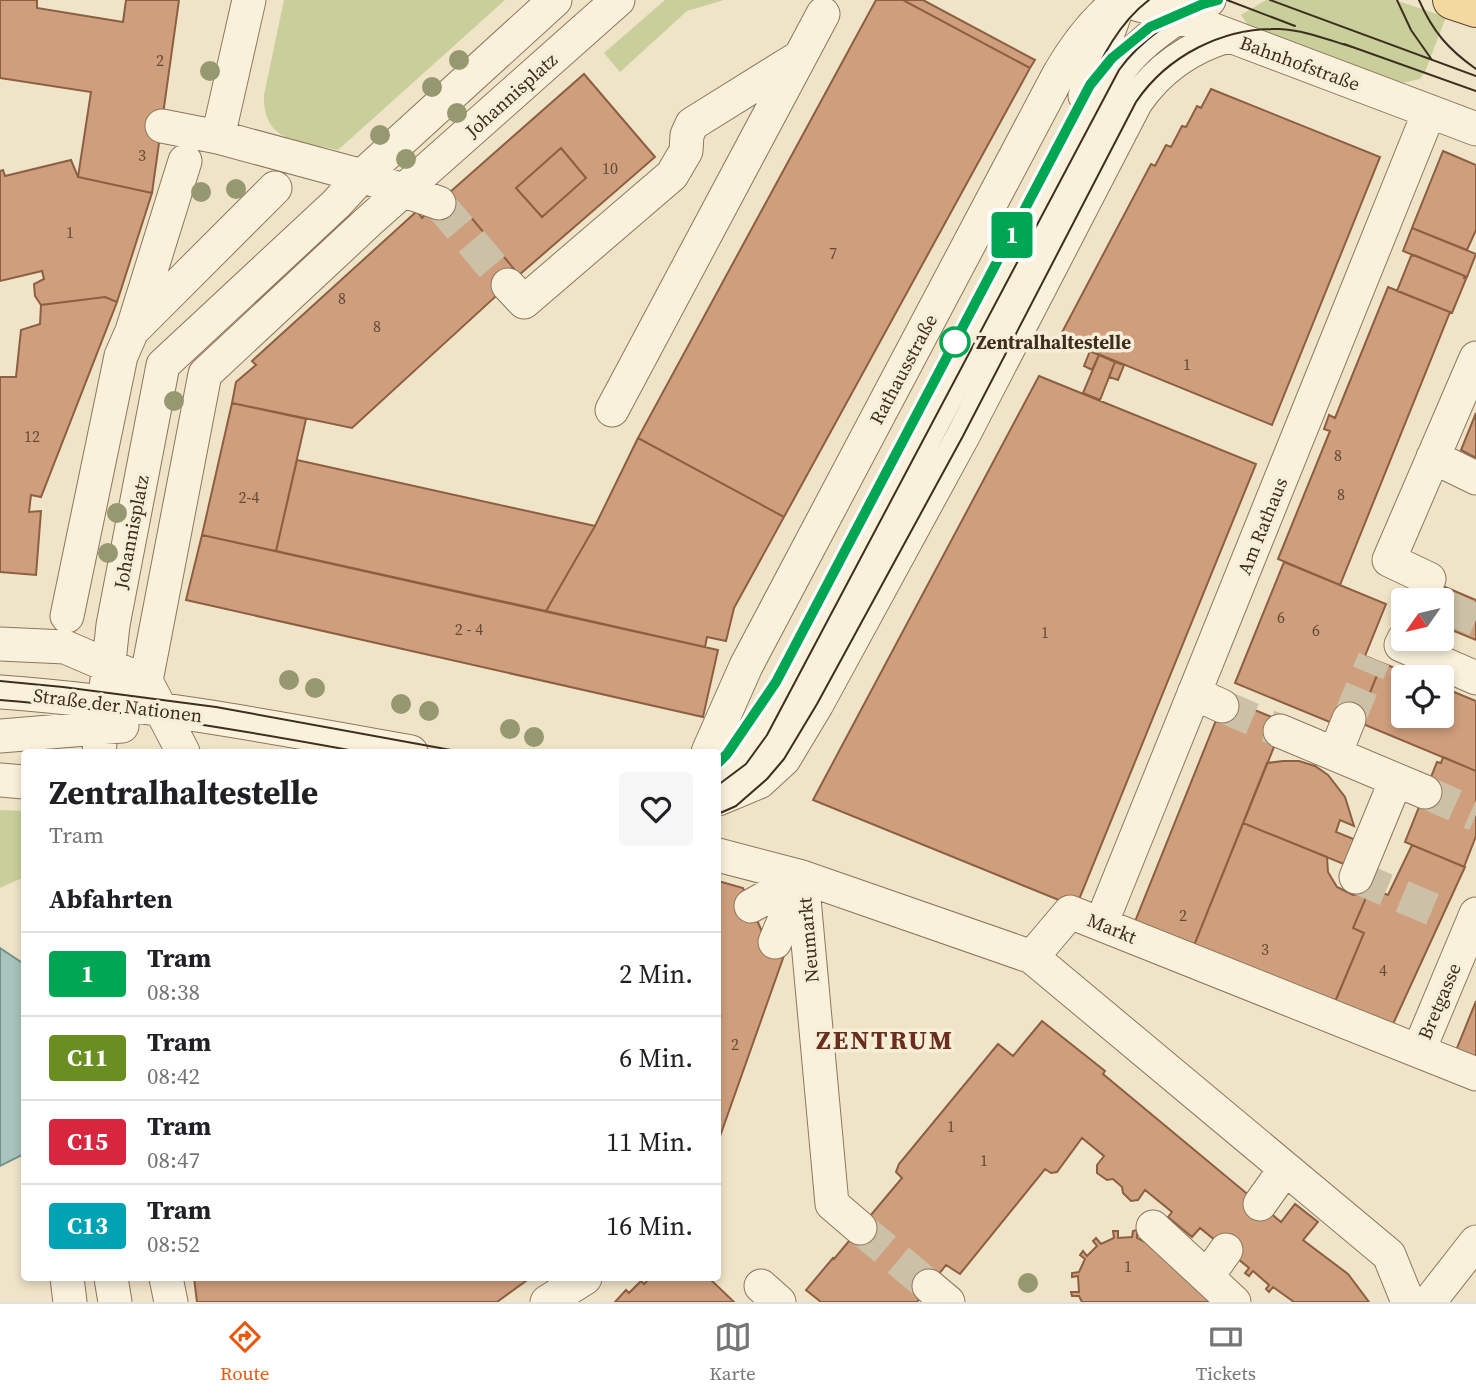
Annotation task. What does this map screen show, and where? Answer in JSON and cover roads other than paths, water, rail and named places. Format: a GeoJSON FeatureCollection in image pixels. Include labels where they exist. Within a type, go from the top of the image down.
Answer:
{"type":"FeatureCollection","features":[{"type":"Feature","properties":{"kind":"street"},"geometry":{"type":"LineString","coordinates":[[218,137],[249,0]]}},
{"type":"Feature","properties":{"kind":"street","name":"Johannisplatz"},"geometry":{"type":"LineString","coordinates":[[102,727],[113,625],[163,365],[336,204],[362,176],[555,0]]}},
{"type":"Feature","properties":{"kind":"street","name":"Johannisplatz"},"geometry":{"type":"LineString","coordinates":[[205,374],[404,190],[618,0]]}},
{"type":"Feature","properties":{"kind":"street","name":"Bahnhofstraße"},"geometry":{"type":"LineString","coordinates":[[1121,0],[1177,16],[1476,129]]}},
{"type":"Feature","properties":{"kind":"street","name":"Rathausstraße"},"geometry":{"type":"LineString","coordinates":[[709,749],[746,666],[1059,74],[1072,51],[1094,23],[1121,0]]}},
{"type":"Feature","properties":{"kind":"street","name":"Rathausstraße"},"geometry":{"type":"LineString","coordinates":[[721,760],[776,682],[1088,92],[1121,0]]}},
{"type":"Feature","properties":{"kind":"street"},"geometry":{"type":"LineString","coordinates":[[721,783],[747,764],[767,735],[1119,70],[1127,59],[1177,16],[1209,0]]}},
{"type":"Feature","properties":{"kind":"street"},"geometry":{"type":"LineString","coordinates":[[612,410],[823,14]]}},
{"type":"Feature","properties":{"kind":"street"},"geometry":{"type":"LineString","coordinates":[[721,798],[759,782],[784,759],[817,704],[963,436],[1136,102],[1150,82],[1190,52],[1228,36]]}},
{"type":"Feature","properties":{"kind":"street"},"geometry":{"type":"LineString","coordinates":[[508,285],[524,302],[672,175],[686,151],[687,135],[692,124],[799,58]]}},
{"type":"Feature","properties":{"kind":"street"},"geometry":{"type":"LineString","coordinates":[[162,126],[218,137],[362,176],[439,203]]}},
{"type":"Feature","properties":{"kind":"street","name":"Am Rathaus"},"geometry":{"type":"LineString","coordinates":[[1101,924],[1208,699],[1423,127]]}},
{"type":"Feature","properties":{"kind":"street"},"geometry":{"type":"LineString","coordinates":[[68,616],[126,344],[186,161]]}},
{"type":"Feature","properties":{"kind":"street"},"geometry":{"type":"LineString","coordinates":[[126,344],[275,188]]}},
{"type":"Feature","properties":{"kind":"street"},"geometry":{"type":"LineString","coordinates":[[126,344],[163,365],[205,374],[156,627],[158,704],[181,749]]}},
{"type":"Feature","properties":{"kind":"street"},"geometry":{"type":"LineString","coordinates":[[1425,588],[1429,579],[1389,560],[1476,358]]}},
{"type":"Feature","properties":{"kind":"street"},"geometry":{"type":"LineString","coordinates":[[1433,457],[1476,478]]}},
{"type":"Feature","properties":{"kind":"street","name":"Straße der Nationen"},"geometry":{"type":"LineString","coordinates":[[0,644],[65,647],[107,665],[158,704],[395,749]]}},
{"type":"Feature","properties":{"kind":"street"},"geometry":{"type":"LineString","coordinates":[[1415,651],[1476,678]]}},
{"type":"Feature","properties":{"kind":"street","name":"Straße der Nationen"},"geometry":{"type":"LineString","coordinates":[[0,692],[102,727]]}},
{"type":"Feature","properties":{"kind":"street","name":"Straße der Nationen"},"geometry":{"type":"LineString","coordinates":[[0,736],[102,727],[158,704]]}},
{"type":"Feature","properties":{"kind":"street"},"geometry":{"type":"LineString","coordinates":[[1335,754],[1349,719]]}},
{"type":"Feature","properties":{"kind":"street"},"geometry":{"type":"LineString","coordinates":[[1280,731],[1410,786],[1356,877]]}},
{"type":"Feature","properties":{"kind":"street"},"geometry":{"type":"LineString","coordinates":[[0,780],[21,782]]}},
{"type":"Feature","properties":{"kind":"street"},"geometry":{"type":"LineString","coordinates":[[721,856],[802,877]]}},
{"type":"Feature","properties":{"kind":"street"},"geometry":{"type":"LineString","coordinates":[[751,906],[802,877]]}},
{"type":"Feature","properties":{"kind":"street"},"geometry":{"type":"LineString","coordinates":[[775,942],[802,877]]}},
{"type":"Feature","properties":{"kind":"street","name":"Neumarkt"},"geometry":{"type":"LineString","coordinates":[[860,1228],[832,1204],[802,877],[1032,957]]}},
{"type":"Feature","properties":{"kind":"street","name":"Markt"},"geometry":{"type":"LineString","coordinates":[[1032,957],[1070,912],[1476,1074]]}},
{"type":"Feature","properties":{"kind":"street","name":"Bretgasse"},"geometry":{"type":"LineString","coordinates":[[1419,1050],[1476,914]]}},
{"type":"Feature","properties":{"kind":"street"},"geometry":{"type":"LineString","coordinates":[[1032,957],[1389,1255],[1408,1302]]}},
{"type":"Feature","properties":{"kind":"street"},"geometry":{"type":"LineString","coordinates":[[1260,1203],[1285,1168]]}},
{"type":"Feature","properties":{"kind":"street"},"geometry":{"type":"LineString","coordinates":[[1153,1227],[1234,1302]]}},
{"type":"Feature","properties":{"kind":"street"},"geometry":{"type":"LineString","coordinates":[[1429,1302],[1476,1242]]}},
{"type":"Feature","properties":{"kind":"street"},"geometry":{"type":"LineString","coordinates":[[1207,1277],[1226,1250]]}},
{"type":"Feature","properties":{"kind":"street"},"geometry":{"type":"LineString","coordinates":[[67,1281],[70,1302]]}},
{"type":"Feature","properties":{"kind":"street"},"geometry":{"type":"LineString","coordinates":[[112,1281],[115,1302]]}},
{"type":"Feature","properties":{"kind":"street"},"geometry":{"type":"LineString","coordinates":[[167,1281],[171,1302]]}},
{"type":"Feature","properties":{"kind":"street"},"geometry":{"type":"LineString","coordinates":[[547,1302],[580,1281]]}},
{"type":"Feature","properties":{"kind":"water"},"geometry":{"type":"Polygon","coordinates":[[[0,948],[21,962],[21,1156],[0,1166],[0,948]]]}},
{"type":"Feature","properties":{"kind":"tunnel"},"geometry":{"type":"LineString","coordinates":[[439,203],[508,285]]}},
{"type":"Feature","properties":{"kind":"tunnel"},"geometry":{"type":"LineString","coordinates":[[1454,610],[1476,620]]}},
{"type":"Feature","properties":{"kind":"tunnel"},"geometry":{"type":"LineString","coordinates":[[1349,719],[1374,659]]}},
{"type":"Feature","properties":{"kind":"tunnel"},"geometry":{"type":"LineString","coordinates":[[1222,706],[1280,731]]}},
{"type":"Feature","properties":{"kind":"tunnel"},"geometry":{"type":"LineString","coordinates":[[1425,792],[1476,815]]}},
{"type":"Feature","properties":{"kind":"tunnel"},"geometry":{"type":"LineString","coordinates":[[1356,877],[1446,915]]}},
{"type":"Feature","properties":{"kind":"tunnel"},"geometry":{"type":"LineString","coordinates":[[860,1228],[929,1286]]}},
{"type":"Feature","properties":{"kind":"tram line"},"geometry":{"type":"LineString","coordinates":[[721,760],[776,682],[1088,92],[1105,54],[1120,30],[1149,0]]}},
{"type":"Feature","properties":{"kind":"tram line"},"geometry":{"type":"LineString","coordinates":[[721,783],[746,764],[767,735],[1119,70],[1160,30],[1209,0]]}},
{"type":"Feature","properties":{"kind":"tram line","name":"1"},"geometry":{"type":"LineString","coordinates":[[721,760],[776,682],[1090,85],[1112,58],[1150,27],[1218,0]]}},
{"type":"Feature","properties":{"kind":"tram line"},"geometry":{"type":"LineString","coordinates":[[1227,0],[1295,26]]}},
{"type":"Feature","properties":{"kind":"tram line"},"geometry":{"type":"LineString","coordinates":[[1270,0],[1476,76]]}},
{"type":"Feature","properties":{"kind":"tram line"},"geometry":{"type":"LineString","coordinates":[[1397,0],[1411,30],[1432,60]]}},
{"type":"Feature","properties":{"kind":"tram line"},"geometry":{"type":"LineString","coordinates":[[1419,0],[1442,39],[1476,69]]}},
{"type":"Feature","properties":{"kind":"tram line"},"geometry":{"type":"LineString","coordinates":[[1107,63],[1130,41],[1150,27]]}},
{"type":"Feature","properties":{"kind":"tram line"},"geometry":{"type":"LineString","coordinates":[[721,813],[736,806],[767,779],[784,759],[817,704],[963,436],[1136,102],[1149,86],[1180,58],[1217,39],[1237,33],[1288,30],[1352,47]]}},
{"type":"Feature","properties":{"kind":"tram line"},"geometry":{"type":"LineString","coordinates":[[1344,44],[1476,91]]}},
{"type":"Feature","properties":{"kind":"tram line"},"geometry":{"type":"LineString","coordinates":[[0,681],[216,707],[446,749]]}},
{"type":"Feature","properties":{"kind":"tram line"},"geometry":{"type":"LineString","coordinates":[[0,700],[91,709],[343,749]]}},
{"type":"Feature","properties":{"kind":"place","name":"Zentralhaltestelle"},"geometry":{"type":"Point","coordinates":[955,342]}},
{"type":"Feature","properties":{"kind":"district","name":"ZENTRUM"},"geometry":{"type":"Point","coordinates":[885,1040]}}]}
